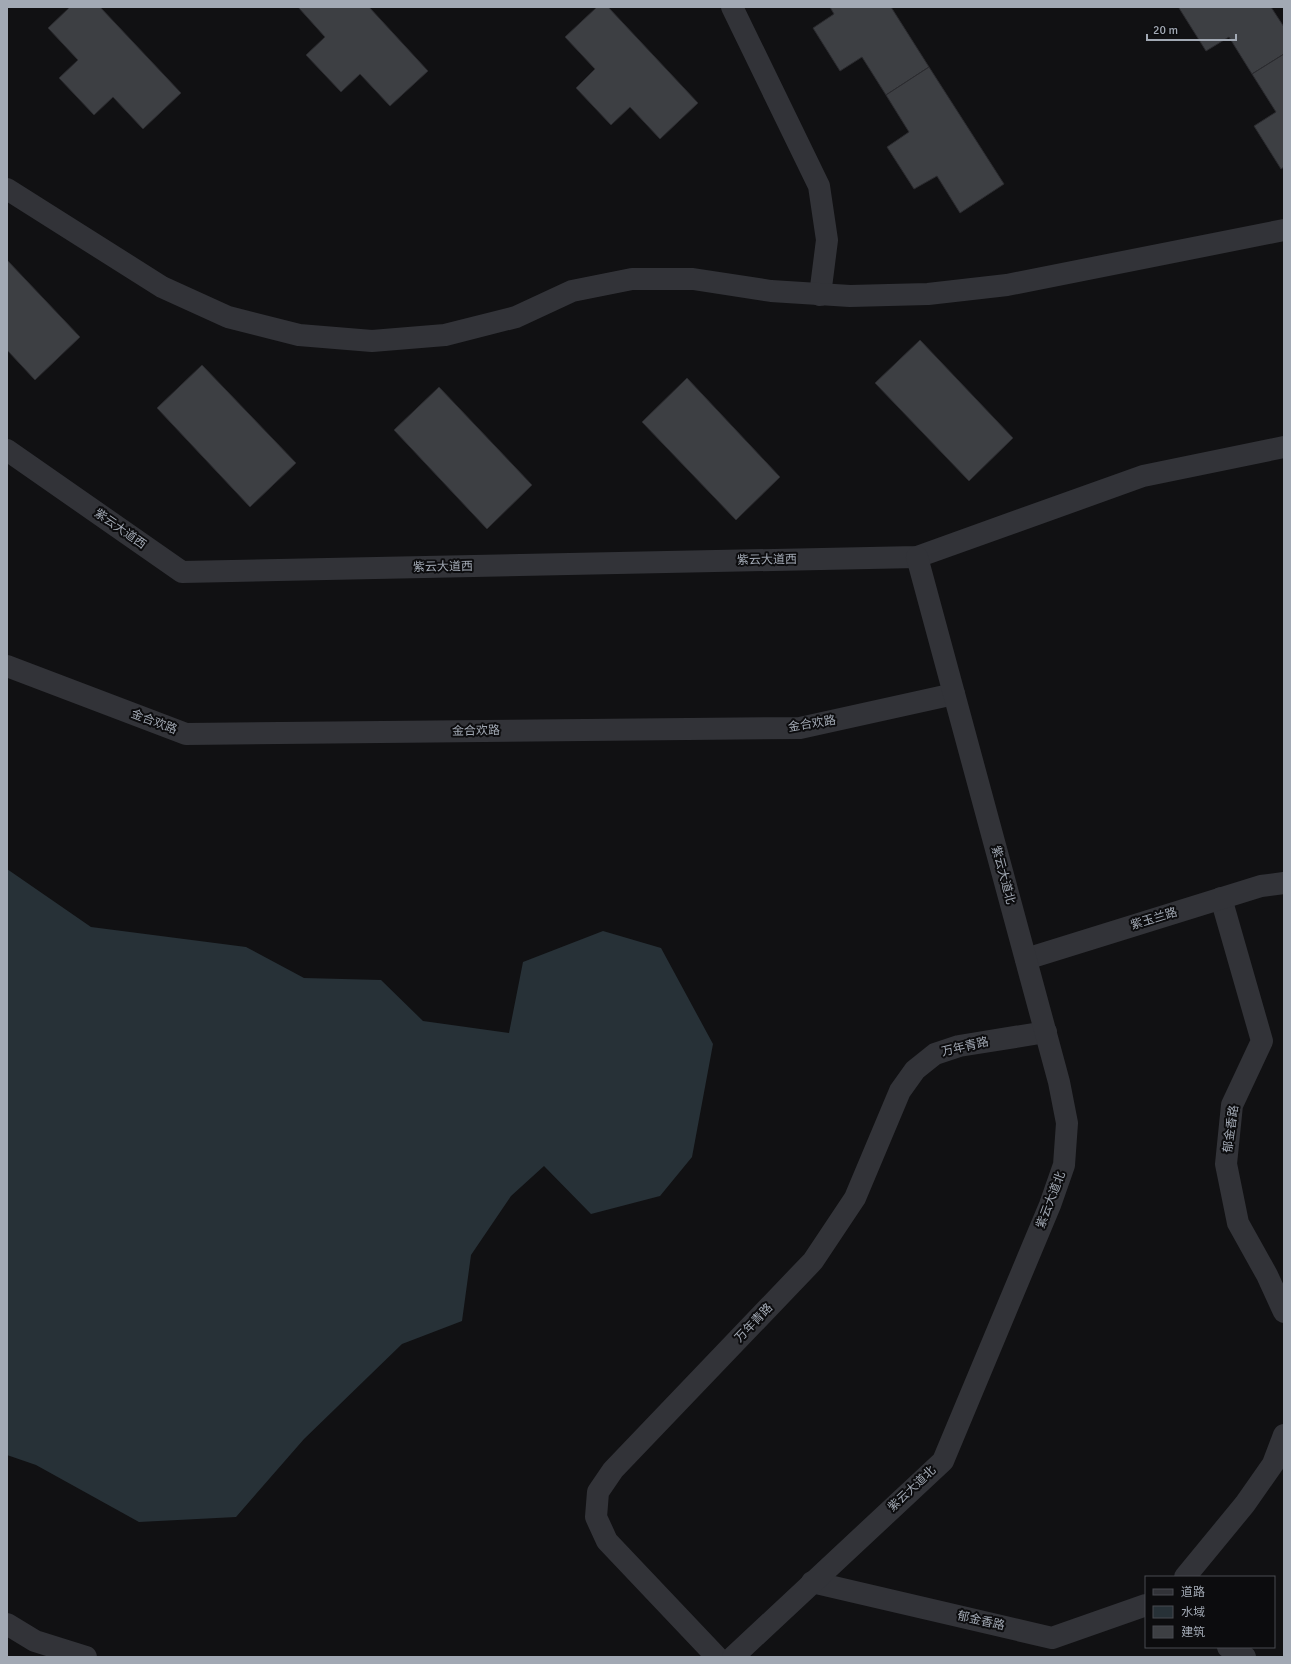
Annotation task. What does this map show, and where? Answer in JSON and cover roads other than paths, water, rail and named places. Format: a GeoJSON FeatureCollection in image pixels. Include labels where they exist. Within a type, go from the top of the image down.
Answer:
{"type":"FeatureCollection","features":[{"type":"Feature","properties":{"kind":"lane"},"geometry":{"type":"LineString","coordinates":[[732,7],[818,186],[828,240],[820,295]]}},
{"type":"Feature","properties":{"kind":"lane"},"geometry":{"type":"LineString","coordinates":[[7,189],[162,287],[228,317],[299,335],[372,341],[445,335],[516,317],[572,291],[632,279],[693,279],[771,291],[820,295],[850,296],[928,294],[1007,285],[1284,230]]}},
{"type":"Feature","properties":{"kind":"lane","name":"紫云大道西"},"geometry":{"type":"LineString","coordinates":[[7,450],[182,572],[917,557],[1143,476],[1284,447]]}},
{"type":"Feature","properties":{"kind":"lane","name":"紫云大道北"},"geometry":{"type":"LineString","coordinates":[[733,1657],[942,1460],[1047,1212],[1064,1165],[1067,1123],[1059,1082],[917,557]]}},
{"type":"Feature","properties":{"kind":"lane","name":"金合欢路"},"geometry":{"type":"LineString","coordinates":[[7,666],[186,734],[800,728],[954,694]]}},
{"type":"Feature","properties":{"kind":"lane","name":"紫玉兰路"},"geometry":{"type":"LineString","coordinates":[[1026,959],[1261,886],[1284,883]]}},
{"type":"Feature","properties":{"kind":"lane","name":"郁金香路"},"geometry":{"type":"LineString","coordinates":[[1221,898],[1262,1041],[1232,1105],[1226,1164],[1238,1223],[1268,1275],[1284,1312]]}},
{"type":"Feature","properties":{"kind":"lane","name":"万年青路"},"geometry":{"type":"LineString","coordinates":[[717,1657],[607,1541],[596,1517],[598,1492],[612,1470],[813,1261],[856,1198],[900,1091],[915,1070],[935,1054],[959,1046],[1046,1032]]}},
{"type":"Feature","properties":{"kind":"lane"},"geometry":{"type":"LineString","coordinates":[[1186,1576],[1245,1504],[1273,1464],[1284,1435]]}},
{"type":"Feature","properties":{"kind":"lane","name":"郁金香路"},"geometry":{"type":"LineString","coordinates":[[812,1582],[1052,1638],[1145,1605]]}},
{"type":"Feature","properties":{"kind":"lane"},"geometry":{"type":"LineString","coordinates":[[7,1624],[35,1641],[86,1657]]}},
{"type":"Feature","properties":{"kind":"lane"},"geometry":{"type":"LineString","coordinates":[[1230,1648],[1245,1657]]}},
{"type":"Feature","properties":{"kind":"water"},"geometry":{"type":"Polygon","coordinates":[[[7,869],[91,927],[246,947],[304,978],[381,980],[423,1021],[509,1033],[523,962],[603,931],[661,948],[713,1044],[692,1157],[660,1196],[591,1214],[544,1166],[511,1196],[471,1255],[462,1321],[402,1344],[304,1439],[236,1517],[139,1522],[36,1465],[7,1455],[7,869]]]}}]}
